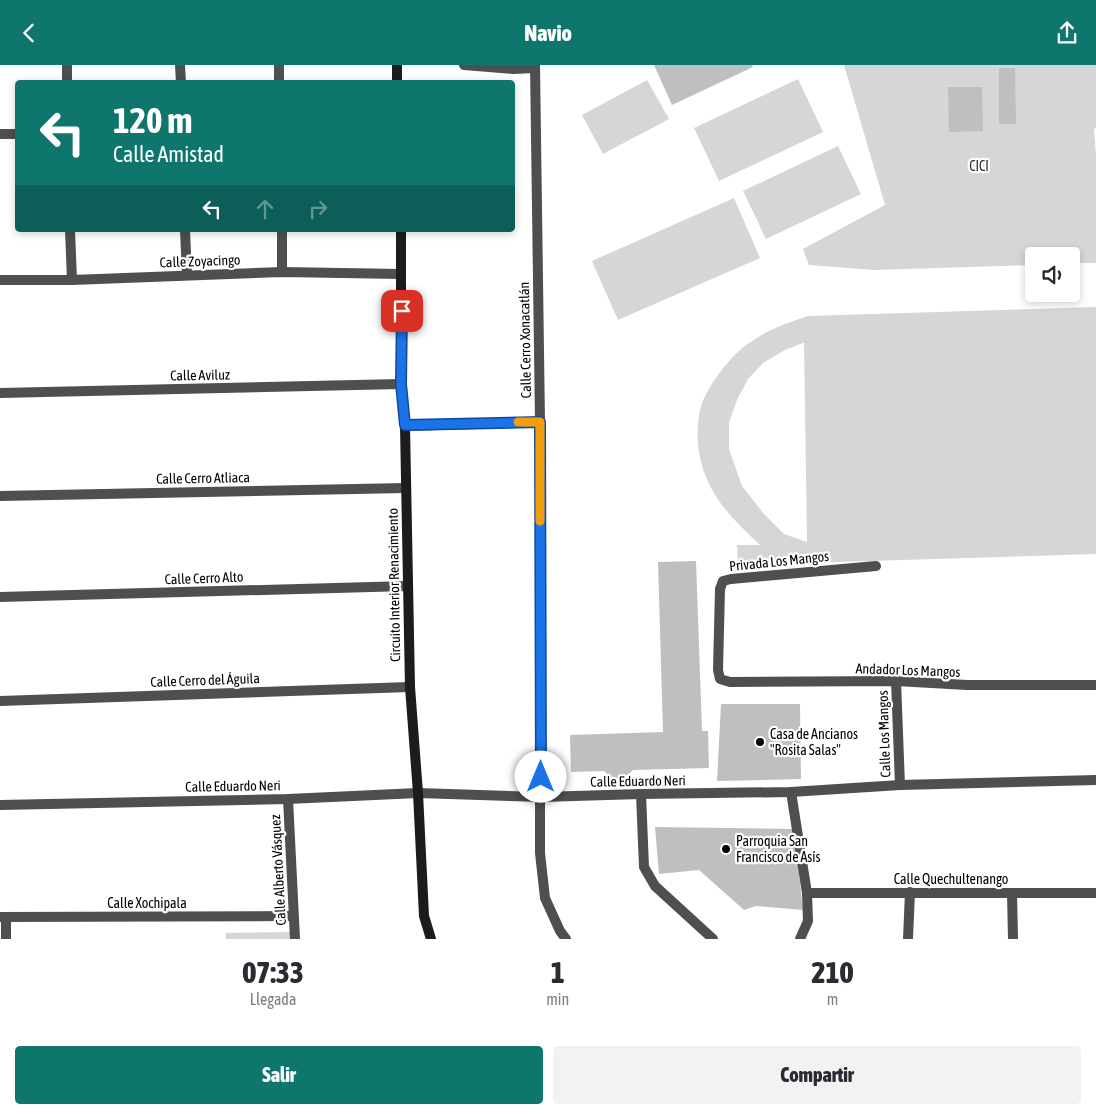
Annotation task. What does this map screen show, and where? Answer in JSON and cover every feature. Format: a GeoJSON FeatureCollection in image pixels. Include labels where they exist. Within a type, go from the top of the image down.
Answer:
{"type":"FeatureCollection","features":[{"type":"Feature","properties":{"kind":"main road"},"geometry":{"type":"LineString","coordinates":[[397,65],[398,80]]}},
{"type":"Feature","properties":{"kind":"main road","name":"Circuito Interior Renacimiento"},"geometry":{"type":"LineString","coordinates":[[400,232],[402,274],[401,384],[405,425],[410,687],[418,793],[424,916],[431,939]]}},
{"type":"Feature","properties":{"kind":"street"},"geometry":{"type":"LineString","coordinates":[[67,65],[67,80]]}},
{"type":"Feature","properties":{"kind":"street"},"geometry":{"type":"LineString","coordinates":[[180,65],[181,80]]}},
{"type":"Feature","properties":{"kind":"street"},"geometry":{"type":"LineString","coordinates":[[279,65],[279,80]]}},
{"type":"Feature","properties":{"kind":"street"},"geometry":{"type":"LineString","coordinates":[[464,65],[513,69],[535,67]]}},
{"type":"Feature","properties":{"kind":"street","name":"Calle Cerro Xonacatlán"},"geometry":{"type":"LineString","coordinates":[[535,67],[540,422],[540,853],[545,898],[560,931],[566,939]]}},
{"type":"Feature","properties":{"kind":"street"},"geometry":{"type":"LineString","coordinates":[[0,134],[15,134]]}},
{"type":"Feature","properties":{"kind":"street"},"geometry":{"type":"LineString","coordinates":[[70,232],[72,280]]}},
{"type":"Feature","properties":{"kind":"street"},"geometry":{"type":"LineString","coordinates":[[185,232],[187,275]]}},
{"type":"Feature","properties":{"kind":"street"},"geometry":{"type":"LineString","coordinates":[[282,232],[282,272]]}},
{"type":"Feature","properties":{"kind":"street","name":"Calle Zoyacingo"},"geometry":{"type":"LineString","coordinates":[[0,280],[72,280],[282,272],[402,274]]}},
{"type":"Feature","properties":{"kind":"street","name":"Calle Aviluz"},"geometry":{"type":"LineString","coordinates":[[0,393],[401,384]]}},
{"type":"Feature","properties":{"kind":"street"},"geometry":{"type":"LineString","coordinates":[[405,425],[540,422]]}},
{"type":"Feature","properties":{"kind":"street","name":"Calle Cerro Atliaca"},"geometry":{"type":"LineString","coordinates":[[0,496],[406,488]]}},
{"type":"Feature","properties":{"kind":"street","name":"Privada Los Mangos"},"geometry":{"type":"LineString","coordinates":[[720,679],[718,670],[720,589],[723,581],[876,566]]}},
{"type":"Feature","properties":{"kind":"street","name":"Calle Cerro Alto"},"geometry":{"type":"LineString","coordinates":[[0,597],[408,586]]}},
{"type":"Feature","properties":{"kind":"street","name":"Andador Los Mangos"},"geometry":{"type":"LineString","coordinates":[[720,679],[730,682],[896,681],[967,685],[1096,685]]}},
{"type":"Feature","properties":{"kind":"street","name":"Calle Los Mangos"},"geometry":{"type":"LineString","coordinates":[[896,681],[900,785]]}},
{"type":"Feature","properties":{"kind":"street","name":"Calle Cerro del Águila"},"geometry":{"type":"LineString","coordinates":[[0,701],[410,687]]}},
{"type":"Feature","properties":{"kind":"street","name":"Calle Eduardo Neri"},"geometry":{"type":"LineString","coordinates":[[0,805],[288,799],[418,793],[541,797],[641,793],[791,792],[900,785],[1096,780]]}},
{"type":"Feature","properties":{"kind":"street"},"geometry":{"type":"LineString","coordinates":[[791,792],[807,893],[808,921],[800,939]]}},
{"type":"Feature","properties":{"kind":"street"},"geometry":{"type":"LineString","coordinates":[[641,793],[644,867],[655,887],[713,939]]}},
{"type":"Feature","properties":{"kind":"street","name":"Calle Alberto Vásquez"},"geometry":{"type":"LineString","coordinates":[[288,799],[295,939]]}},
{"type":"Feature","properties":{"kind":"street"},"geometry":{"type":"LineString","coordinates":[[908,939],[910,932],[910,892]]}},
{"type":"Feature","properties":{"kind":"street","name":"Calle Quechultenango"},"geometry":{"type":"LineString","coordinates":[[807,893],[1096,893]]}},
{"type":"Feature","properties":{"kind":"street"},"geometry":{"type":"LineString","coordinates":[[1012,893],[1013,939]]}},
{"type":"Feature","properties":{"kind":"street","name":"Calle Xochipala"},"geometry":{"type":"LineString","coordinates":[[3,917],[293,916]]}},
{"type":"Feature","properties":{"kind":"street"},"geometry":{"type":"LineString","coordinates":[[3,917],[6,939]]}},
{"type":"Feature","properties":{"kind":"green space","name":"CICI"},"geometry":{"type":"Polygon","coordinates":[[[844,65],[1096,65],[1096,128],[1094,129],[1096,155],[1096,263],[1080,263],[1080,247],[1025,247],[1025,265],[875,270],[809,265],[803,249],[885,205],[844,65]]]}},
{"type":"Feature","properties":{"kind":"green space"},"geometry":{"type":"Polygon","coordinates":[[[798,79],[823,132],[719,181],[694,128],[798,79]]]}},
{"type":"Feature","properties":{"kind":"green space"},"geometry":{"type":"Polygon","coordinates":[[[647,80],[669,119],[603,154],[582,115],[647,80]]]}},
{"type":"Feature","properties":{"kind":"green space"},"geometry":{"type":"Polygon","coordinates":[[[838,146],[861,194],[766,239],[743,191],[838,146]]]}},
{"type":"Feature","properties":{"kind":"green space"},"geometry":{"type":"Polygon","coordinates":[[[734,198],[760,258],[618,320],[592,261],[734,198]]]}},
{"type":"Feature","properties":{"kind":"green space"},"geometry":{"type":"Polygon","coordinates":[[[1096,307],[1096,554],[738,565],[737,545],[760,545],[722,506],[706,477],[698,442],[698,423],[701,406],[715,380],[742,348],[770,331],[808,316],[1096,307]],[[804,343],[785,350],[763,363],[748,379],[737,400],[729,423],[729,449],[742,486],[764,514],[784,534],[807,542],[804,343]]]}},
{"type":"Feature","properties":{"kind":"green space"},"geometry":{"type":"Polygon","coordinates":[[[291,932],[291,939],[226,939],[226,933],[291,932]]]}},
{"type":"Feature","properties":{"kind":"building"},"geometry":{"type":"Polygon","coordinates":[[[654,65],[752,65],[753,67],[672,105],[654,65]]]}},
{"type":"Feature","properties":{"kind":"building"},"geometry":{"type":"Polygon","coordinates":[[[999,68],[1015,68],[1016,124],[999,124],[999,68]]]}},
{"type":"Feature","properties":{"kind":"building"},"geometry":{"type":"Polygon","coordinates":[[[948,87],[982,87],[983,131],[949,132],[948,87]]]}},
{"type":"Feature","properties":{"kind":"building"},"geometry":{"type":"Polygon","coordinates":[[[696,561],[702,731],[708,731],[709,768],[633,770],[619,784],[604,771],[571,772],[570,735],[663,732],[658,562],[696,561]]]}},
{"type":"Feature","properties":{"kind":"building","name":"Casa de Ancianos \"Rosita Salas\""},"geometry":{"type":"Polygon","coordinates":[[[721,704],[800,704],[801,779],[717,781],[721,704]]]}},
{"type":"Feature","properties":{"kind":"building","name":"Parroquia San Francisco de Asís"},"geometry":{"type":"Polygon","coordinates":[[[655,827],[794,829],[803,910],[756,906],[744,910],[699,870],[659,874],[655,827]]]}},
{"type":"Feature","properties":{"kind":"slow traffic"},"geometry":{"type":"LineString","coordinates":[[518,422],[540,422],[540,521]]}},
{"type":"Feature","properties":{"kind":"place","name":"Casa de Ancianos \"Rosita Salas\""},"geometry":{"type":"Point","coordinates":[760,742]}},
{"type":"Feature","properties":{"kind":"place","name":"Parroquia San Francisco de Asís"},"geometry":{"type":"Point","coordinates":[726,849]}},
{"type":"Feature","properties":{"kind":"route"},"geometry":{"type":"LineString","coordinates":[[402,311],[401,384],[405,425],[540,422],[541,777]]}}]}
